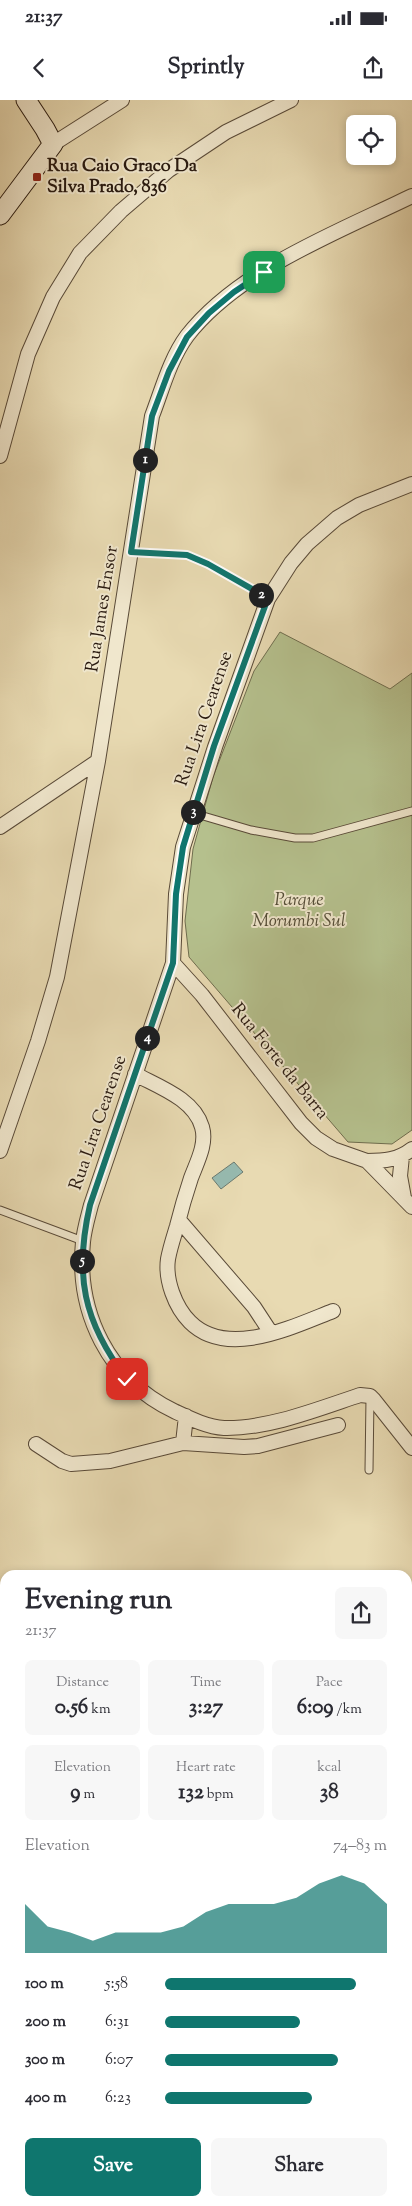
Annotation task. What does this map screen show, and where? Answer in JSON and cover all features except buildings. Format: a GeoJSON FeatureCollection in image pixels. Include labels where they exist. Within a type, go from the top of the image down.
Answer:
{"type":"FeatureCollection","features":[{"type":"Feature","properties":{"kind":"street"},"geometry":{"type":"LineString","coordinates":[[26,100],[45,129],[52,144]]}},
{"type":"Feature","properties":{"kind":"street"},"geometry":{"type":"LineString","coordinates":[[0,215],[52,144],[122,100]]}},
{"type":"Feature","properties":{"kind":"street"},"geometry":{"type":"LineString","coordinates":[[0,456],[28,354],[53,298],[80,253],[121,211],[169,170],[226,132],[291,100]]}},
{"type":"Feature","properties":{"kind":"street","name":"Rua James Ensor"},"geometry":{"type":"LineString","coordinates":[[0,1151],[38,1041],[57,977],[98,761],[152,416],[169,371],[187,337],[209,313],[234,292],[291,254],[412,196]]}},
{"type":"Feature","properties":{"kind":"street","name":"Rua Lira Cearense"},"geometry":{"type":"LineString","coordinates":[[370,1396],[360,1395],[276,1421],[243,1427],[222,1428],[186,1416],[142,1393],[127,1379],[113,1361],[100,1338],[86,1300],[82,1268],[83,1242],[90,1205],[173,963],[176,894],[183,847],[193,812],[268,598],[307,544],[337,518],[359,505],[412,484]]}},
{"type":"Feature","properties":{"kind":"street"},"geometry":{"type":"LineString","coordinates":[[0,827],[98,761]]}},
{"type":"Feature","properties":{"kind":"street","name":"Rua Forte da Barra"},"geometry":{"type":"LineString","coordinates":[[173,963],[202,995],[316,1138],[333,1149],[367,1162],[408,1202]]}},
{"type":"Feature","properties":{"kind":"street"},"geometry":{"type":"LineString","coordinates":[[135,1074],[178,1097],[194,1112],[202,1125],[204,1143],[168,1260],[169,1279],[177,1304],[186,1317],[195,1326],[209,1335],[222,1339],[238,1340],[271,1333],[333,1311]]}},
{"type":"Feature","properties":{"kind":"street"},"geometry":{"type":"LineString","coordinates":[[367,1162],[385,1161],[407,1153]]}},
{"type":"Feature","properties":{"kind":"street"},"geometry":{"type":"LineString","coordinates":[[407,1153],[400,1176],[408,1202]]}},
{"type":"Feature","properties":{"kind":"street"},"geometry":{"type":"LineString","coordinates":[[179,1220],[254,1307],[271,1333]]}},
{"type":"Feature","properties":{"kind":"street"},"geometry":{"type":"LineString","coordinates":[[370,1396],[412,1448]]}},
{"type":"Feature","properties":{"kind":"street"},"geometry":{"type":"LineString","coordinates":[[183,1443],[186,1416]]}},
{"type":"Feature","properties":{"kind":"street"},"geometry":{"type":"LineString","coordinates":[[36,1444],[62,1462],[77,1464],[110,1461],[183,1443],[244,1447],[258,1446],[338,1425]]}},
{"type":"Feature","properties":{"kind":"lane"},"geometry":{"type":"LineString","coordinates":[[193,812],[251,830],[295,838],[313,838],[412,811]]}},
{"type":"Feature","properties":{"kind":"lane"},"geometry":{"type":"LineString","coordinates":[[0,1210],[83,1242]]}},
{"type":"Feature","properties":{"kind":"lane"},"geometry":{"type":"LineString","coordinates":[[369,1470],[370,1396]]}},
{"type":"Feature","properties":{"kind":"path"},"geometry":{"type":"LineString","coordinates":[[131,552],[187,555],[208,564],[268,598]]}},
{"type":"Feature","properties":{"kind":"green space","name":"Parque Morumbi Sul"},"geometry":{"type":"Polygon","coordinates":[[[280,632],[390,689],[412,673],[412,1130],[392,1144],[348,1142],[189,957],[185,921],[193,849],[213,777],[254,671],[280,632]]]}},
{"type":"Feature","properties":{"kind":"water"},"geometry":{"type":"Polygon","coordinates":[[[234,1162],[243,1172],[221,1189],[212,1178],[234,1162]]]}},
{"type":"Feature","properties":{"kind":"place","name":"Rua Caio Graco Da Silva Prado, 836"},"geometry":{"type":"Point","coordinates":[37,177]}},
{"type":"Feature","properties":{"kind":"route"},"geometry":{"type":"LineString","coordinates":[[127,1379],[113,1361],[100,1338],[86,1300],[82,1268],[83,1242],[90,1205],[173,963],[176,894],[183,847],[193,812],[214,746],[268,598],[225,573],[187,555],[131,552],[152,416],[169,371],[187,337],[209,313],[234,292],[264,272]]}}]}
